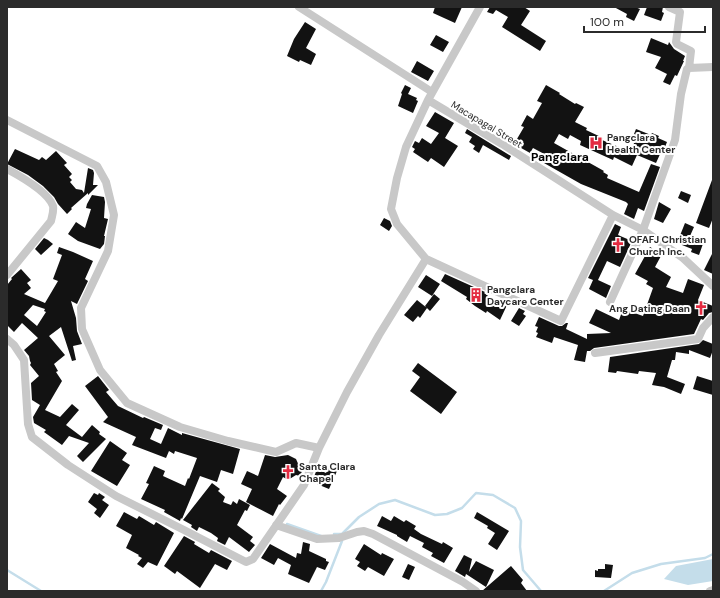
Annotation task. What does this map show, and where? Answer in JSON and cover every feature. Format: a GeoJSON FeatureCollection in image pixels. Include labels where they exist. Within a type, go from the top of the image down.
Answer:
{"type":"FeatureCollection","features":[{"type":"Feature","properties":{"kind":"street"},"geometry":{"type":"LineString","coordinates":[[299,7],[432,92]]}},
{"type":"Feature","properties":{"kind":"street"},"geometry":{"type":"LineString","coordinates":[[480,7],[432,92],[406,147],[397,178],[391,209],[397,224],[426,259],[561,321],[613,216]]}},
{"type":"Feature","properties":{"kind":"street"},"geometry":{"type":"LineString","coordinates":[[610,302],[643,230],[675,140],[681,94],[687,69],[689,68],[691,51],[677,44],[676,42],[680,12],[669,7]]}},
{"type":"Feature","properties":{"kind":"street"},"geometry":{"type":"LineString","coordinates":[[689,68],[713,67]]}},
{"type":"Feature","properties":{"kind":"street","name":"Macapagal Street"},"geometry":{"type":"LineString","coordinates":[[428,100],[502,144],[613,216],[643,230],[678,254],[713,286]]}},
{"type":"Feature","properties":{"kind":"street"},"geometry":{"type":"LineString","coordinates":[[7,120],[97,166],[106,182],[114,215],[108,251],[81,308],[82,329],[100,370],[127,403],[180,427],[228,441],[276,452],[296,443],[319,448]]}},
{"type":"Feature","properties":{"kind":"street"},"geometry":{"type":"LineString","coordinates":[[7,170],[40,190],[50,200],[53,207],[53,212],[51,221],[7,276]]}},
{"type":"Feature","properties":{"kind":"street"},"geometry":{"type":"LineString","coordinates":[[7,339],[14,345],[24,360],[28,424],[32,437],[68,465],[116,496],[246,562],[253,559],[304,484],[319,448],[347,392],[379,335],[426,259]]}},
{"type":"Feature","properties":{"kind":"street"},"geometry":{"type":"LineString","coordinates":[[595,353],[698,339],[703,328],[713,317]]}},
{"type":"Feature","properties":{"kind":"street"},"geometry":{"type":"LineString","coordinates":[[276,524],[317,539],[338,538],[364,531],[373,534],[463,582],[476,591]]}},
{"type":"Feature","properties":{"kind":"water"},"geometry":{"type":"Polygon","coordinates":[[[713,559],[713,581],[688,585],[664,579],[676,566],[713,559]]]}},
{"type":"Feature","properties":{"kind":"building"},"geometry":{"type":"Polygon","coordinates":[[[435,7],[462,7],[455,23],[433,13],[435,7]]]}},
{"type":"Feature","properties":{"kind":"building"},"geometry":{"type":"Polygon","coordinates":[[[490,7],[524,7],[530,11],[521,25],[546,41],[540,51],[502,27],[508,17],[496,10],[493,14],[487,12],[490,7]]]}},
{"type":"Feature","properties":{"kind":"building"},"geometry":{"type":"Polygon","coordinates":[[[614,7],[635,7],[640,9],[634,21],[626,17],[627,14],[614,7]]]}},
{"type":"Feature","properties":{"kind":"building"},"geometry":{"type":"Polygon","coordinates":[[[647,7],[663,7],[662,12],[664,13],[661,21],[644,15],[647,7]]]}},
{"type":"Feature","properties":{"kind":"building"},"geometry":{"type":"Polygon","coordinates":[[[305,22],[316,29],[306,48],[316,54],[311,65],[300,60],[299,62],[287,56],[294,39],[305,22]]]}},
{"type":"Feature","properties":{"kind":"building"},"geometry":{"type":"Polygon","coordinates":[[[436,35],[449,42],[443,52],[430,45],[436,35]]]}},
{"type":"Feature","properties":{"kind":"building"},"geometry":{"type":"Polygon","coordinates":[[[651,38],[668,45],[669,42],[674,49],[685,56],[677,76],[675,75],[670,85],[663,82],[667,74],[655,68],[661,57],[646,52],[651,38]]]}},
{"type":"Feature","properties":{"kind":"building"},"geometry":{"type":"Polygon","coordinates":[[[417,61],[434,71],[428,81],[411,72],[417,61]]]}},
{"type":"Feature","properties":{"kind":"building"},"geometry":{"type":"Polygon","coordinates":[[[405,85],[411,88],[408,94],[417,98],[416,100],[418,101],[413,113],[398,106],[401,93],[405,85]]]}},
{"type":"Feature","properties":{"kind":"building"},"geometry":{"type":"Polygon","coordinates":[[[546,85],[575,104],[576,103],[584,107],[575,122],[587,128],[586,130],[603,138],[602,140],[631,152],[635,140],[632,139],[636,129],[651,135],[652,133],[659,136],[658,138],[667,142],[656,163],[637,155],[632,166],[614,157],[613,160],[580,145],[581,141],[570,135],[568,139],[559,134],[554,143],[604,171],[603,172],[608,175],[607,178],[639,192],[651,164],[660,167],[644,211],[638,208],[634,219],[624,214],[628,204],[626,202],[581,184],[544,163],[548,156],[533,148],[530,153],[514,144],[524,127],[521,126],[527,115],[533,119],[542,103],[537,101],[546,85]]]}},
{"type":"Feature","properties":{"kind":"building"},"geometry":{"type":"Polygon","coordinates":[[[435,112],[454,123],[445,138],[458,146],[444,167],[431,158],[428,162],[413,152],[415,149],[412,147],[415,141],[419,143],[422,138],[431,144],[439,133],[426,126],[435,112]]]}},
{"type":"Feature","properties":{"kind":"building"},"geometry":{"type":"Polygon","coordinates":[[[467,129],[511,156],[509,160],[483,145],[479,153],[473,149],[475,146],[469,142],[472,137],[465,133],[467,129]]]}},
{"type":"Feature","properties":{"kind":"building"},"geometry":{"type":"Polygon","coordinates":[[[15,149],[39,160],[42,157],[46,160],[56,151],[67,163],[64,165],[72,174],[69,177],[72,180],[70,182],[76,189],[82,190],[84,193],[88,168],[93,170],[94,173],[93,185],[98,185],[71,208],[72,209],[67,214],[43,186],[28,175],[7,164],[15,149]]]}},
{"type":"Feature","properties":{"kind":"building"},"geometry":{"type":"Polygon","coordinates":[[[712,180],[713,218],[709,228],[696,223],[712,180]]]}},
{"type":"Feature","properties":{"kind":"building"},"geometry":{"type":"Polygon","coordinates":[[[681,191],[691,195],[688,203],[678,198],[681,191]]]}},
{"type":"Feature","properties":{"kind":"building"},"geometry":{"type":"Polygon","coordinates":[[[92,195],[104,197],[104,218],[108,219],[104,236],[104,244],[100,249],[78,241],[68,234],[76,222],[85,228],[91,209],[86,208],[92,195]]]}},
{"type":"Feature","properties":{"kind":"building"},"geometry":{"type":"Polygon","coordinates":[[[659,202],[671,209],[663,223],[654,219],[659,202]]]}},
{"type":"Feature","properties":{"kind":"building"},"geometry":{"type":"Polygon","coordinates":[[[384,218],[390,221],[392,226],[389,231],[380,225],[384,218]]]}},
{"type":"Feature","properties":{"kind":"building"},"geometry":{"type":"Polygon","coordinates":[[[685,223],[694,227],[690,236],[704,241],[699,255],[691,252],[692,249],[677,243],[685,223]]]}},
{"type":"Feature","properties":{"kind":"building"},"geometry":{"type":"Polygon","coordinates":[[[615,224],[621,227],[618,235],[632,241],[620,267],[607,261],[598,280],[611,286],[606,298],[589,289],[593,280],[588,278],[615,224]]]}},
{"type":"Feature","properties":{"kind":"building"},"geometry":{"type":"Polygon","coordinates":[[[44,238],[53,244],[41,255],[35,249],[44,238]]]}},
{"type":"Feature","properties":{"kind":"building"},"geometry":{"type":"Polygon","coordinates":[[[59,247],[93,261],[85,279],[88,281],[77,304],[71,301],[76,318],[77,331],[82,344],[73,346],[76,360],[72,361],[61,327],[49,336],[65,355],[54,364],[58,371],[56,372],[62,381],[45,410],[60,417],[72,404],[79,410],[66,425],[82,437],[92,425],[100,432],[99,434],[106,439],[83,462],[77,456],[89,443],[69,436],[62,445],[44,432],[46,430],[34,423],[33,417],[40,405],[32,400],[31,383],[39,376],[30,365],[31,363],[29,356],[24,350],[38,338],[22,323],[14,332],[7,325],[7,285],[12,279],[11,278],[21,269],[31,280],[27,283],[31,288],[24,294],[45,303],[58,281],[53,279],[62,255],[57,253],[59,247]],[[33,305],[24,315],[37,326],[46,312],[44,311],[45,309],[33,305]]]}},
{"type":"Feature","properties":{"kind":"building"},"geometry":{"type":"Polygon","coordinates":[[[650,247],[662,254],[655,267],[671,277],[666,287],[683,293],[688,279],[704,285],[698,300],[713,306],[713,312],[709,313],[703,320],[701,319],[694,334],[594,348],[587,351],[585,362],[574,360],[578,345],[554,337],[552,343],[536,337],[538,327],[535,326],[539,317],[559,326],[568,323],[566,329],[587,339],[587,334],[611,333],[589,323],[596,309],[619,320],[623,309],[643,316],[653,288],[646,284],[648,281],[635,274],[650,247]]]}},
{"type":"Feature","properties":{"kind":"building"},"geometry":{"type":"Polygon","coordinates":[[[713,252],[713,274],[704,270],[713,252]]]}},
{"type":"Feature","properties":{"kind":"building"},"geometry":{"type":"Polygon","coordinates":[[[445,274],[485,292],[484,293],[498,303],[499,299],[508,303],[500,320],[487,311],[486,313],[475,306],[466,299],[467,297],[441,281],[445,274]]]}},
{"type":"Feature","properties":{"kind":"building"},"geometry":{"type":"Polygon","coordinates":[[[426,275],[440,284],[432,296],[418,287],[426,275]]]}},
{"type":"Feature","properties":{"kind":"building"},"geometry":{"type":"Polygon","coordinates":[[[434,294],[440,299],[430,311],[425,306],[434,294]]]}},
{"type":"Feature","properties":{"kind":"building"},"geometry":{"type":"Polygon","coordinates":[[[417,300],[427,308],[420,318],[418,316],[413,322],[404,315],[417,300]]]}},
{"type":"Feature","properties":{"kind":"building"},"geometry":{"type":"Polygon","coordinates":[[[519,308],[525,311],[523,314],[526,316],[519,326],[511,321],[519,308]]]}},
{"type":"Feature","properties":{"kind":"building"},"geometry":{"type":"Polygon","coordinates":[[[703,340],[713,344],[713,350],[710,358],[689,350],[689,354],[676,352],[675,360],[672,360],[667,377],[685,384],[681,394],[664,387],[652,385],[656,373],[639,371],[638,374],[617,371],[616,373],[608,372],[610,357],[699,344],[703,340]]]}},
{"type":"Feature","properties":{"kind":"building"},"geometry":{"type":"Polygon","coordinates":[[[418,363],[457,392],[441,414],[410,391],[420,377],[412,371],[418,363]]]}},
{"type":"Feature","properties":{"kind":"building"},"geometry":{"type":"Polygon","coordinates":[[[98,376],[109,390],[106,392],[118,406],[143,418],[144,417],[163,425],[161,430],[155,428],[150,439],[161,444],[168,428],[182,435],[182,433],[240,449],[233,474],[221,470],[217,482],[200,476],[180,521],[164,512],[165,510],[141,499],[149,484],[146,483],[154,466],[165,471],[163,476],[185,486],[197,458],[175,451],[174,454],[169,451],[166,458],[132,445],[136,437],[103,422],[108,417],[85,386],[98,376]]]}},
{"type":"Feature","properties":{"kind":"building"},"geometry":{"type":"Polygon","coordinates":[[[697,376],[713,381],[713,395],[693,389],[697,376]]]}},
{"type":"Feature","properties":{"kind":"building"},"geometry":{"type":"Polygon","coordinates":[[[110,441],[127,453],[122,460],[130,465],[117,486],[91,471],[110,441]]]}},
{"type":"Feature","properties":{"kind":"building"},"geometry":{"type":"Polygon","coordinates":[[[265,455],[275,457],[288,455],[296,459],[300,468],[303,469],[300,476],[296,475],[288,480],[283,477],[277,489],[287,496],[280,505],[279,504],[273,516],[246,502],[252,489],[241,484],[247,471],[258,476],[265,455]]]}},
{"type":"Feature","properties":{"kind":"building"},"geometry":{"type":"Polygon","coordinates":[[[329,467],[337,471],[329,489],[312,482],[317,469],[326,473],[329,467]]]}},
{"type":"Feature","properties":{"kind":"building"},"geometry":{"type":"Polygon","coordinates":[[[212,483],[220,489],[218,491],[225,497],[223,502],[231,505],[233,501],[237,504],[239,499],[250,505],[247,511],[245,510],[237,525],[253,537],[250,541],[255,545],[249,552],[229,537],[225,545],[217,541],[218,538],[211,533],[199,527],[197,531],[191,527],[192,525],[183,520],[212,483]]]}},
{"type":"Feature","properties":{"kind":"building"},"geometry":{"type":"Polygon","coordinates":[[[94,493],[98,495],[99,493],[105,497],[102,500],[109,505],[100,518],[94,513],[97,509],[88,502],[94,493]]]}},
{"type":"Feature","properties":{"kind":"building"},"geometry":{"type":"Polygon","coordinates":[[[124,512],[137,519],[139,516],[154,525],[156,522],[174,533],[157,566],[148,562],[143,568],[137,564],[142,558],[126,548],[132,535],[116,526],[124,512]]]}},
{"type":"Feature","properties":{"kind":"building"},"geometry":{"type":"Polygon","coordinates":[[[477,512],[509,531],[497,550],[488,544],[495,533],[487,528],[488,526],[474,518],[477,512]]]}},
{"type":"Feature","properties":{"kind":"building"},"geometry":{"type":"Polygon","coordinates":[[[382,516],[391,521],[394,516],[404,522],[406,520],[416,526],[414,529],[421,534],[442,544],[443,542],[453,548],[444,563],[431,556],[433,553],[422,547],[424,543],[410,536],[407,542],[397,535],[377,526],[382,516]]]}},
{"type":"Feature","properties":{"kind":"building"},"geometry":{"type":"Polygon","coordinates":[[[184,536],[195,542],[194,544],[209,553],[211,550],[232,561],[227,570],[215,564],[200,588],[177,571],[175,574],[164,566],[184,536]]]}},
{"type":"Feature","properties":{"kind":"building"},"geometry":{"type":"Polygon","coordinates":[[[303,542],[310,544],[309,551],[329,562],[325,570],[317,567],[309,583],[288,574],[291,565],[278,558],[274,565],[261,558],[270,544],[296,558],[297,553],[301,554],[303,542]]]}},
{"type":"Feature","properties":{"kind":"building"},"geometry":{"type":"Polygon","coordinates":[[[364,544],[381,555],[382,553],[394,559],[384,576],[368,567],[365,571],[357,566],[360,562],[355,559],[364,544]]]}},
{"type":"Feature","properties":{"kind":"building"},"geometry":{"type":"Polygon","coordinates":[[[464,555],[472,559],[469,572],[476,561],[494,570],[486,587],[466,574],[465,577],[455,571],[464,555]]]}},
{"type":"Feature","properties":{"kind":"building"},"geometry":{"type":"Polygon","coordinates":[[[408,564],[415,567],[409,580],[402,577],[408,564]]]}},
{"type":"Feature","properties":{"kind":"building"},"geometry":{"type":"Polygon","coordinates":[[[605,564],[613,565],[611,578],[595,577],[595,570],[598,571],[598,569],[605,569],[605,564]]]}},
{"type":"Feature","properties":{"kind":"building"},"geometry":{"type":"Polygon","coordinates":[[[511,566],[523,580],[521,583],[527,591],[482,591],[511,566]]]}},
{"type":"Feature","properties":{"kind":"waterway"},"geometry":{"type":"LineString","coordinates":[[334,534],[342,534],[359,517],[379,504],[395,500],[435,515],[447,514],[462,508],[476,493],[493,495],[515,508],[521,521],[520,547],[523,570],[541,591]]}},
{"type":"Feature","properties":{"kind":"waterway"},"geometry":{"type":"LineString","coordinates":[[287,524],[321,536]]}},
{"type":"Feature","properties":{"kind":"waterway"},"geometry":{"type":"LineString","coordinates":[[321,591],[342,541]]}},
{"type":"Feature","properties":{"kind":"waterway"},"geometry":{"type":"LineString","coordinates":[[604,591],[632,573],[661,564],[705,558],[713,554]]}},
{"type":"Feature","properties":{"kind":"waterway"},"geometry":{"type":"LineString","coordinates":[[7,570],[41,591]]}},
{"type":"Feature","properties":{"kind":"place","name":"Pangclara Health Center"},"geometry":{"type":"Point","coordinates":[596,143]}},
{"type":"Feature","properties":{"kind":"place","name":"OFAFJ Christian Church Inc."},"geometry":{"type":"Point","coordinates":[618,245]}},
{"type":"Feature","properties":{"kind":"place","name":"Pangclara Daycare Center"},"geometry":{"type":"Point","coordinates":[476,295]}},
{"type":"Feature","properties":{"kind":"place","name":"Ang Dating Daan"},"geometry":{"type":"Point","coordinates":[701,308]}},
{"type":"Feature","properties":{"kind":"place","name":"Santa Clara Chapel"},"geometry":{"type":"Point","coordinates":[288,472]}},
{"type":"Feature","properties":{"kind":"district","name":"Pangclara"},"geometry":{"type":"Point","coordinates":[560,157]}}]}
